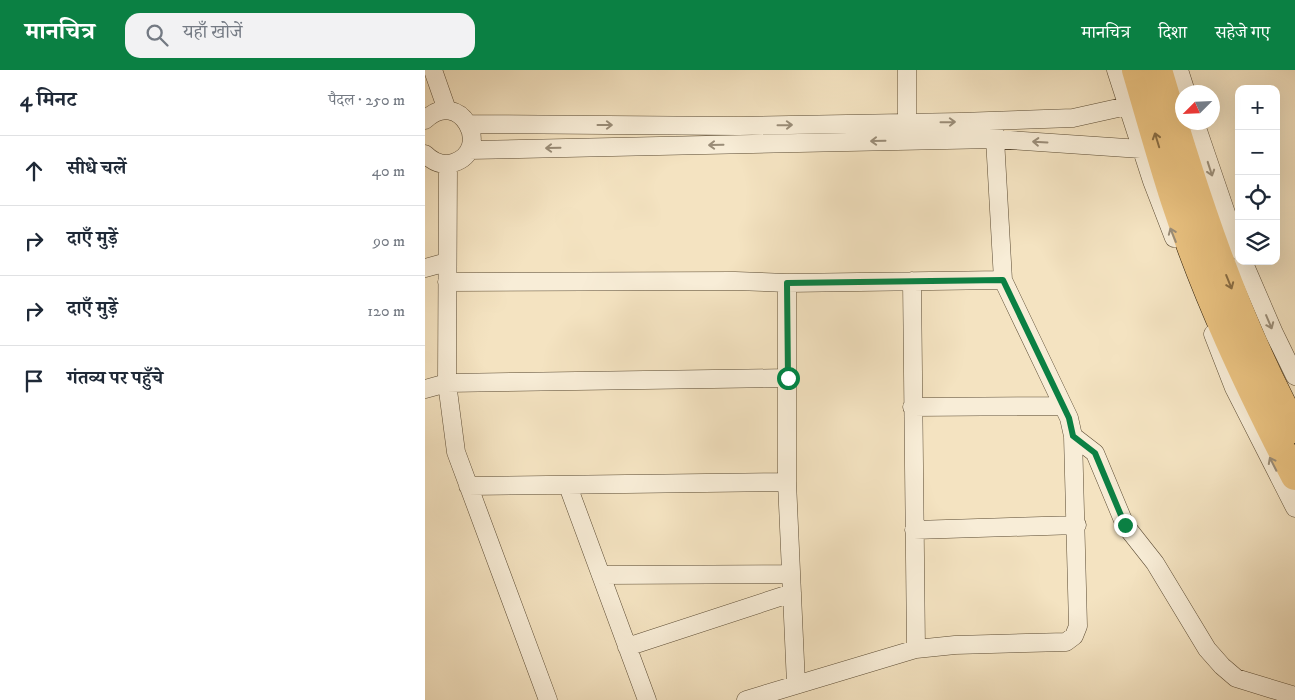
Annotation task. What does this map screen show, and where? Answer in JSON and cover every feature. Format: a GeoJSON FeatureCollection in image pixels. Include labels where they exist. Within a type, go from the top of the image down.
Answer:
{"type":"FeatureCollection","features":[{"type":"Feature","properties":{"kind":"highway"},"geometry":{"type":"LineString","coordinates":[[1136,70],[1176,202],[1207,285],[1238,360],[1295,476]]}},
{"type":"Feature","properties":{"kind":"highway"},"geometry":{"type":"LineString","coordinates":[[1158,70],[1190,178],[1217,252],[1251,337],[1295,429]]}},
{"type":"Feature","properties":{"kind":"street"},"geometry":{"type":"LineString","coordinates":[[433,70],[447,110]]}},
{"type":"Feature","properties":{"kind":"street"},"geometry":{"type":"LineString","coordinates":[[907,70],[907,123]]}},
{"type":"Feature","properties":{"kind":"street"},"geometry":{"type":"LineString","coordinates":[[1116,70],[1151,181],[1234,388],[1295,508]]}},
{"type":"Feature","properties":{"kind":"street"},"geometry":{"type":"LineString","coordinates":[[1179,70],[1184,85]]}},
{"type":"Feature","properties":{"kind":"street"},"geometry":{"type":"LineString","coordinates":[[469,124],[739,126],[994,121],[1073,118],[1127,106]]}},
{"type":"Feature","properties":{"kind":"street"},"geometry":{"type":"LineString","coordinates":[[425,120],[439,111],[447,110],[456,113],[469,124],[472,141],[464,157],[448,164],[431,160],[425,154]]}},
{"type":"Feature","properties":{"kind":"street"},"geometry":{"type":"LineString","coordinates":[[1073,118],[1073,143]]}},
{"type":"Feature","properties":{"kind":"street"},"geometry":{"type":"LineString","coordinates":[[746,700],[916,649],[955,645],[1066,642],[1074,636],[1079,626],[1073,436],[1069,418],[1003,280],[994,121]]}},
{"type":"Feature","properties":{"kind":"street"},"geometry":{"type":"LineString","coordinates":[[1198,130],[1235,238]]}},
{"type":"Feature","properties":{"kind":"street"},"geometry":{"type":"LineString","coordinates":[[469,150],[995,139],[1141,149]]}},
{"type":"Feature","properties":{"kind":"street"},"geometry":{"type":"LineString","coordinates":[[448,164],[447,383],[456,452],[548,700]]}},
{"type":"Feature","properties":{"kind":"street"},"geometry":{"type":"LineString","coordinates":[[425,268],[447,262]]}},
{"type":"Feature","properties":{"kind":"street"},"geometry":{"type":"LineString","coordinates":[[1245,265],[1295,376]]}},
{"type":"Feature","properties":{"kind":"street"},"geometry":{"type":"LineString","coordinates":[[447,282],[735,281],[787,283],[1003,280]]}},
{"type":"Feature","properties":{"kind":"street"},"geometry":{"type":"LineString","coordinates":[[912,281],[916,649]]}},
{"type":"Feature","properties":{"kind":"street"},"geometry":{"type":"LineString","coordinates":[[787,283],[787,482],[796,684]]}},
{"type":"Feature","properties":{"kind":"street"},"geometry":{"type":"LineString","coordinates":[[425,389],[447,383],[788,378]]}},
{"type":"Feature","properties":{"kind":"street"},"geometry":{"type":"LineString","coordinates":[[913,407],[1063,406]]}},
{"type":"Feature","properties":{"kind":"street"},"geometry":{"type":"LineString","coordinates":[[1073,436],[1095,453],[1125,525],[1155,563],[1182,610],[1217,661],[1236,678],[1295,696]]}},
{"type":"Feature","properties":{"kind":"street"},"geometry":{"type":"LineString","coordinates":[[469,486],[787,482]]}},
{"type":"Feature","properties":{"kind":"street"},"geometry":{"type":"LineString","coordinates":[[568,486],[647,700]]}},
{"type":"Feature","properties":{"kind":"street"},"geometry":{"type":"LineString","coordinates":[[914,530],[1077,525]]}},
{"type":"Feature","properties":{"kind":"street"},"geometry":{"type":"LineString","coordinates":[[601,576],[791,574]]}},
{"type":"Feature","properties":{"kind":"street"},"geometry":{"type":"LineString","coordinates":[[627,647],[792,592]]}},
{"type":"Feature","properties":{"kind":"route"},"geometry":{"type":"LineString","coordinates":[[788,378],[787,283],[1003,280],[1069,418],[1073,436],[1086,444],[1095,453],[1107,477],[1115,503],[1125,525]]}}]}
